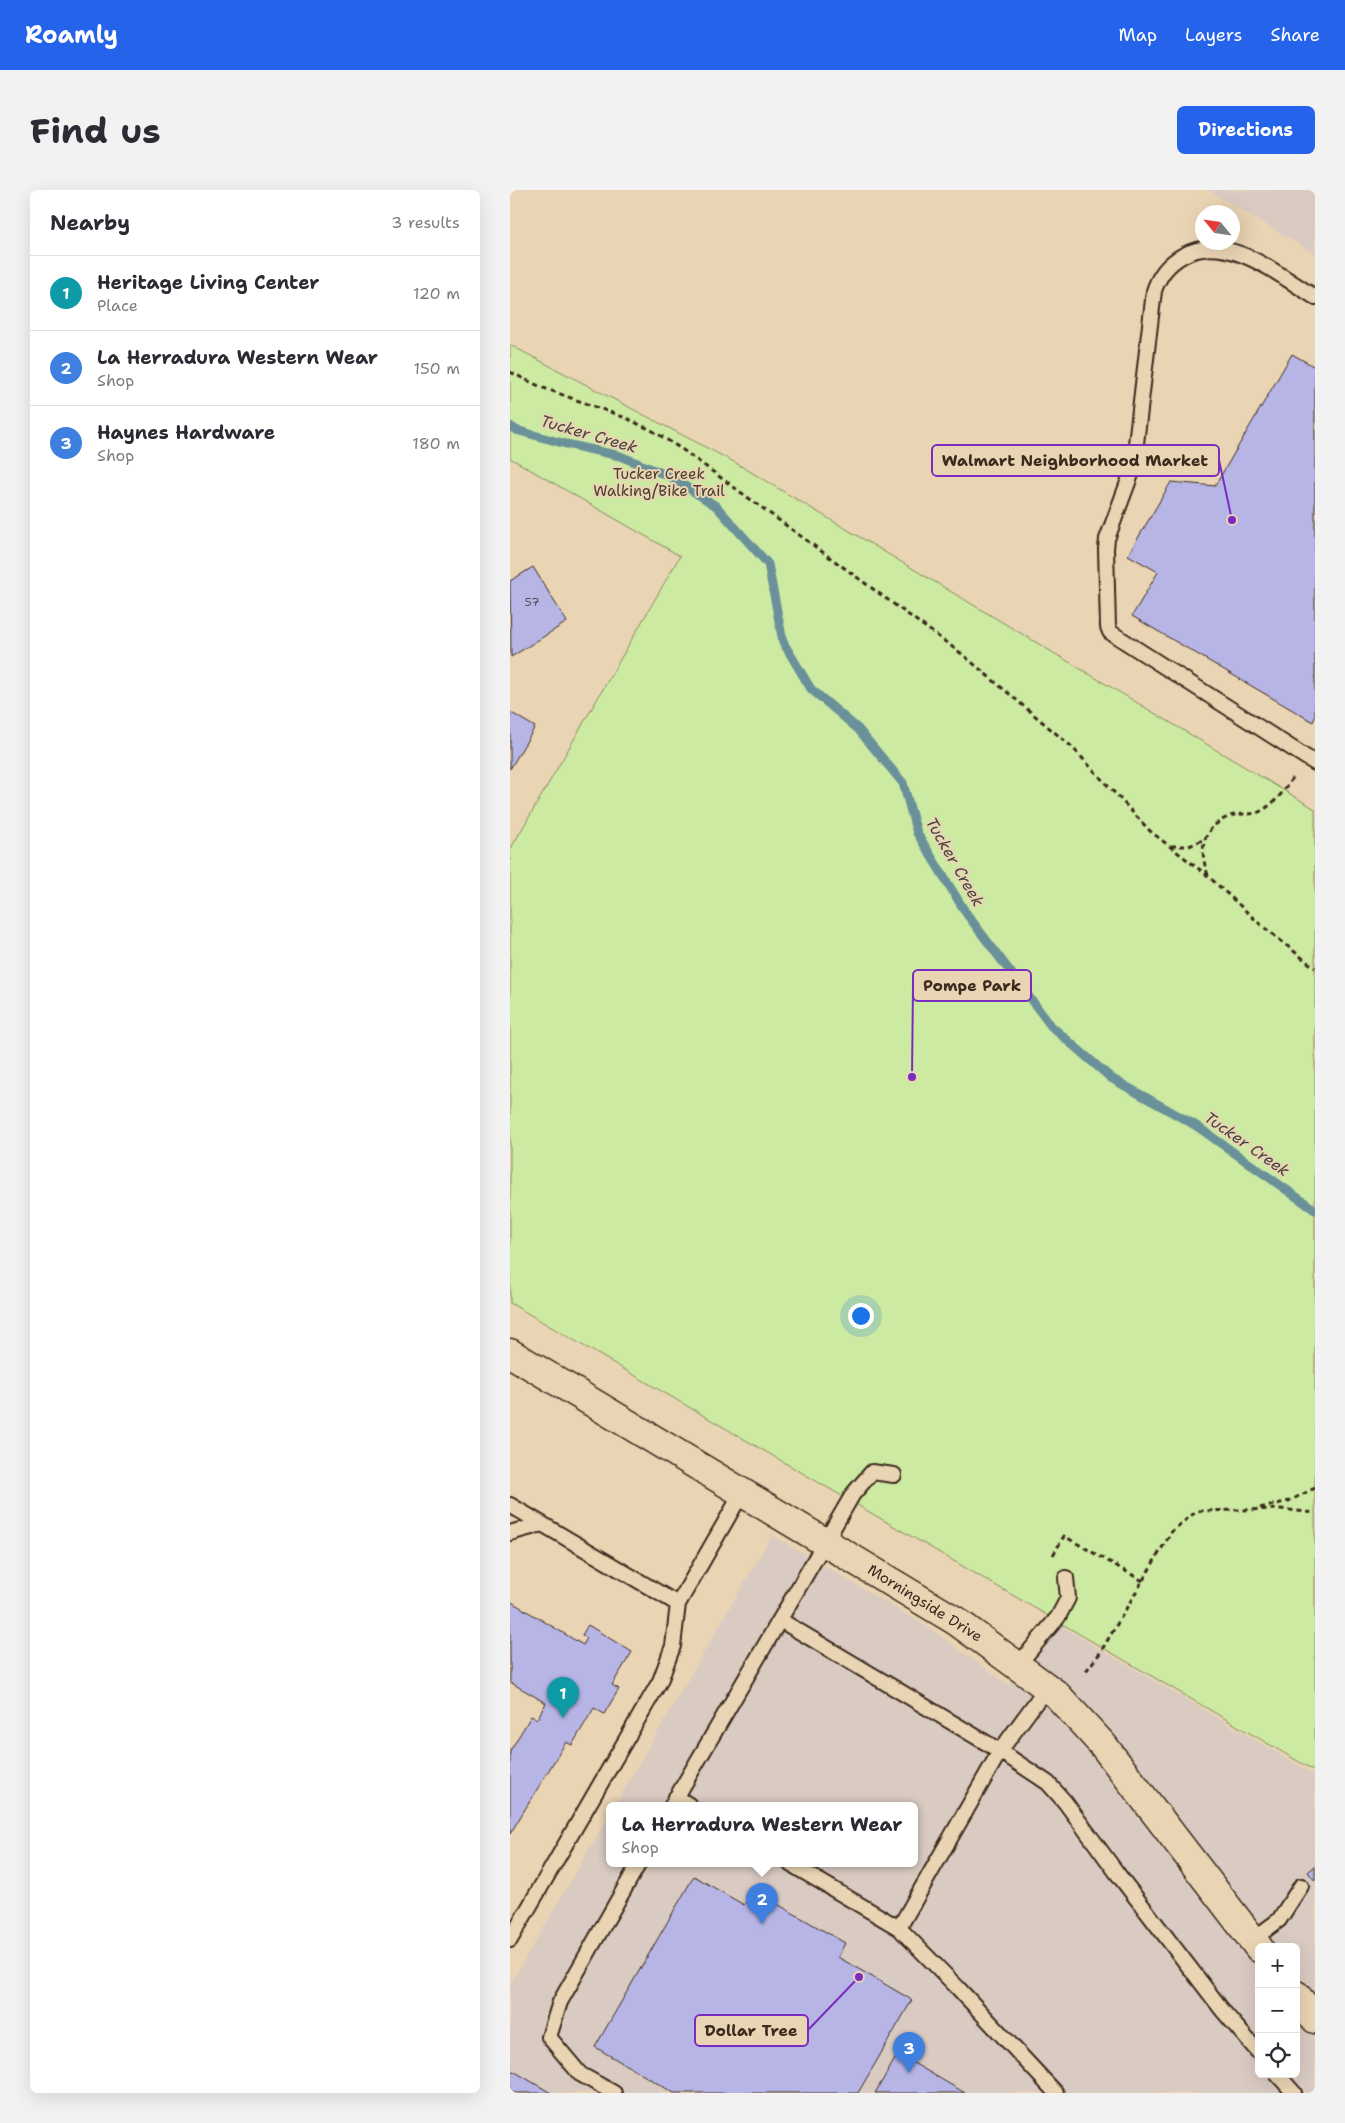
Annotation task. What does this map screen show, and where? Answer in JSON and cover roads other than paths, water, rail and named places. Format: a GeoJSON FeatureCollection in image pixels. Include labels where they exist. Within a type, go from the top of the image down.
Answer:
{"type":"FeatureCollection","features":[{"type":"Feature","properties":{"kind":"street","name":"Morningside Drive"},"geometry":{"type":"LineString","coordinates":[[510,1353],[956,1621],[1056,1694],[1103,1745],[1255,1944]]}},
{"type":"Feature","properties":{"kind":"street"},"geometry":{"type":"LineString","coordinates":[[1300,2000],[1315,2019]]}},
{"type":"Feature","properties":{"kind":"lane"},"geometry":{"type":"LineString","coordinates":[[1315,297],[1242,253],[1228,249],[1211,247],[1199,249],[1175,260],[1164,270],[1154,291],[1133,469],[1107,539],[1106,549],[1108,627],[1110,632],[1315,763]]}},
{"type":"Feature","properties":{"kind":"lane"},"geometry":{"type":"LineString","coordinates":[[674,1801],[853,1494],[872,1472],[894,1475]]}},
{"type":"Feature","properties":{"kind":"lane"},"geometry":{"type":"LineString","coordinates":[[510,1940],[660,1681],[673,1646],[678,1604],[742,1491]]}},
{"type":"Feature","properties":{"kind":"lane"},"geometry":{"type":"LineString","coordinates":[[510,1505],[678,1604]]}},
{"type":"Feature","properties":{"kind":"lane"},"geometry":{"type":"LineString","coordinates":[[510,1533],[542,1524]]}},
{"type":"Feature","properties":{"kind":"lane"},"geometry":{"type":"LineString","coordinates":[[1018,1665],[1058,1617],[1068,1598],[1066,1578]]}},
{"type":"Feature","properties":{"kind":"lane"},"geometry":{"type":"LineString","coordinates":[[780,1620],[1000,1751],[1048,1783],[1066,1802],[1117,1874],[1223,2011],[1255,2048]]}},
{"type":"Feature","properties":{"kind":"lane"},"geometry":{"type":"LineString","coordinates":[[899,1928],[1000,1751],[1047,1687]]}},
{"type":"Feature","properties":{"kind":"lane"},"geometry":{"type":"LineString","coordinates":[[614,2093],[580,2074],[549,2037],[560,2002],[637,1867]]}},
{"type":"Feature","properties":{"kind":"lane"},"geometry":{"type":"LineString","coordinates":[[796,1867],[899,1928],[1056,2093]]}},
{"type":"Feature","properties":{"kind":"lane"},"geometry":{"type":"LineString","coordinates":[[1256,1943],[1279,1920],[1301,1886]]}},
{"type":"Feature","properties":{"kind":"lane"},"geometry":{"type":"LineString","coordinates":[[1281,2078],[1294,2093]]}},
{"type":"Feature","properties":{"kind":"waterway","name":"Tucker Creek"},"geometry":{"type":"LineString","coordinates":[[510,426],[516,430],[566,444],[620,456],[671,477],[716,506],[768,564],[783,642],[811,689],[858,729],[903,783],[917,833],[966,913],[1051,1026],[1111,1078],[1195,1125],[1315,1210]]}},
{"type":"Feature","properties":{"kind":"place","name":"Walmart Neighborhood Market"},"geometry":{"type":"Point","coordinates":[1232,520]}},
{"type":"Feature","properties":{"kind":"place","name":"Pompe Park"},"geometry":{"type":"Point","coordinates":[912,1077]}},
{"type":"Feature","properties":{"kind":"place","name":"Heritage Living Center"},"geometry":{"type":"Point","coordinates":[563,1718]}},
{"type":"Feature","properties":{"kind":"place","name":"La Herradura Western Wear"},"geometry":{"type":"Point","coordinates":[762,1924]}},
{"type":"Feature","properties":{"kind":"place","name":"Dollar Tree"},"geometry":{"type":"Point","coordinates":[859,1977]}},
{"type":"Feature","properties":{"kind":"place","name":"Haynes Hardware"},"geometry":{"type":"Point","coordinates":[909,2073]}},
{"type":"Feature","properties":{"kind":"park label","name":"Tucker Creek Walking/Bike Trail"},"geometry":{"type":"Point","coordinates":[659,482]}}]}
